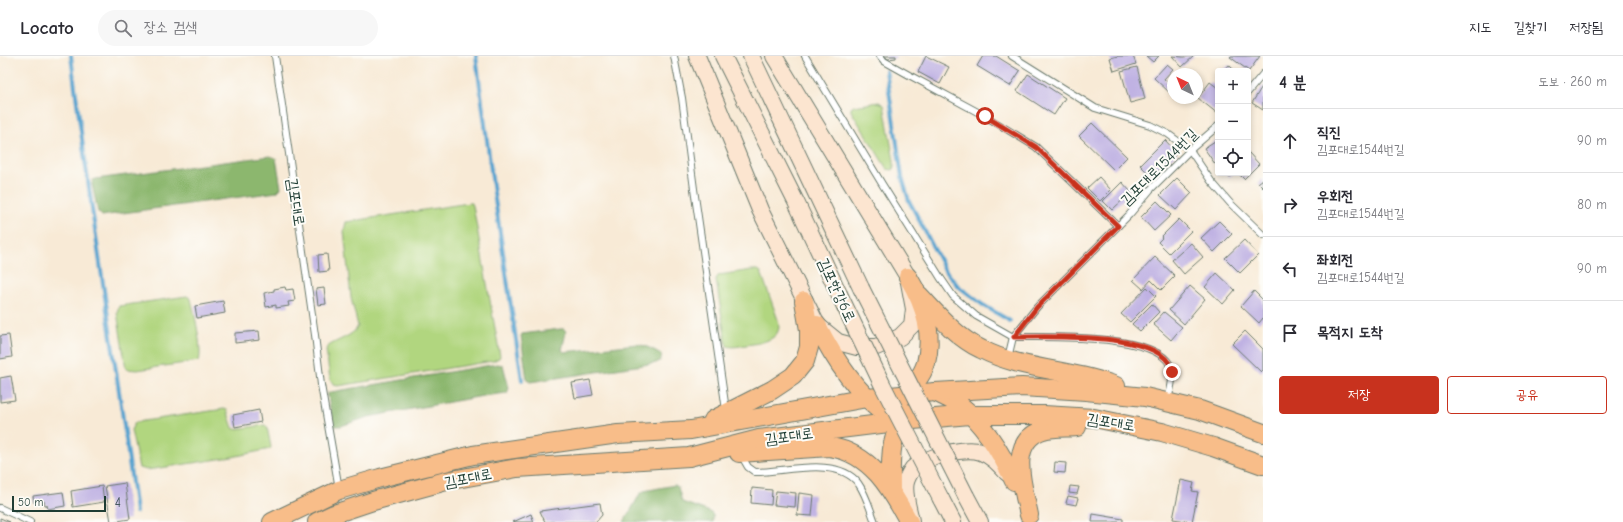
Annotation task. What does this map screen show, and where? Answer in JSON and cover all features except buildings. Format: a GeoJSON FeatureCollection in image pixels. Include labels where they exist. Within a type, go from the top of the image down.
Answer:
{"type":"FeatureCollection","features":[{"type":"Feature","properties":{"kind":"main road"},"geometry":{"type":"LineString","coordinates":[[866,426],[915,384],[926,364],[929,345],[925,309],[919,295],[908,278]]}},
{"type":"Feature","properties":{"kind":"main road"},"geometry":{"type":"LineString","coordinates":[[919,295],[964,340],[980,349],[1007,360],[1106,382],[1145,397]]}},
{"type":"Feature","properties":{"kind":"main road"},"geometry":{"type":"LineString","coordinates":[[691,430],[727,414],[772,390],[793,376],[805,361],[809,347],[809,330],[804,301]]}},
{"type":"Feature","properties":{"kind":"main road"},"geometry":{"type":"LineString","coordinates":[[817,325],[828,347],[844,370],[868,398],[884,412],[902,421]]}},
{"type":"Feature","properties":{"kind":"main road","name":"김포대로"},"geometry":{"type":"LineString","coordinates":[[272,522],[339,490],[380,478],[473,455],[618,434],[691,430],[868,398],[935,392],[1022,387],[1086,391],[1168,401],[1200,410],[1263,433]]}},
{"type":"Feature","properties":{"kind":"main road"},"geometry":{"type":"LineString","coordinates":[[891,490],[891,452],[896,432],[910,410],[935,392],[959,405],[988,434],[1003,457],[1014,481]]}},
{"type":"Feature","properties":{"kind":"main road","name":"김포대로"},"geometry":{"type":"LineString","coordinates":[[316,522],[334,514],[373,501],[446,481],[517,468],[689,457],[760,439],[902,421],[970,415],[1044,415],[1087,418],[1162,432],[1213,447],[1263,465]]}},
{"type":"Feature","properties":{"kind":"main road"},"geometry":{"type":"LineString","coordinates":[[1031,519],[1019,469],[1020,454],[1028,441],[1043,430],[1053,428],[1133,426]]}},
{"type":"Feature","properties":{"kind":"main road"},"geometry":{"type":"LineString","coordinates":[[689,457],[830,447],[845,450],[867,463],[891,490],[910,522]]}},
{"type":"Feature","properties":{"kind":"street"},"geometry":{"type":"LineString","coordinates":[[697,56],[760,210],[817,325],[838,342],[857,347],[876,347],[900,337],[912,325],[914,309],[908,278],[774,56]]}},
{"type":"Feature","properties":{"kind":"street","name":"김포한강6로"},"geometry":{"type":"LineString","coordinates":[[723,56],[796,202],[883,386],[953,522]]}},
{"type":"Feature","properties":{"kind":"street","name":"김포한강6로"},"geometry":{"type":"LineString","coordinates":[[751,56],[861,288],[980,522]]}},
{"type":"Feature","properties":{"kind":"street"},"geometry":{"type":"LineString","coordinates":[[910,522],[906,482],[913,469],[929,460],[946,454],[966,450],[979,451],[992,457],[1014,481],[1031,519]]}},
{"type":"Feature","properties":{"kind":"lane","name":"김포대로"},"geometry":{"type":"LineString","coordinates":[[275,56],[321,385],[339,490]]}},
{"type":"Feature","properties":{"kind":"lane"},"geometry":{"type":"LineString","coordinates":[[674,56],[682,98],[727,414]]}},
{"type":"Feature","properties":{"kind":"lane"},"geometry":{"type":"LineString","coordinates":[[805,56],[882,184],[940,278],[953,296],[976,316],[1014,337],[1112,340],[1132,343],[1149,349],[1169,363],[1172,372],[1172,383],[1168,401]]}},
{"type":"Feature","properties":{"kind":"lane","name":"김포대로1544번길"},"geometry":{"type":"LineString","coordinates":[[880,56],[909,76],[985,116],[1036,147],[1118,226]]}},
{"type":"Feature","properties":{"kind":"lane"},"geometry":{"type":"LineString","coordinates":[[1012,56],[1095,108],[1160,129],[1177,140],[1190,150],[1210,181],[1263,235]]}},
{"type":"Feature","properties":{"kind":"lane"},"geometry":{"type":"LineString","coordinates":[[1251,88],[1263,74]]}},
{"type":"Feature","properties":{"kind":"lane","name":"김포대로1544번길"},"geometry":{"type":"LineString","coordinates":[[1014,337],[1037,307],[1118,226],[1150,190],[1190,150],[1215,129]]}},
{"type":"Feature","properties":{"kind":"lane"},"geometry":{"type":"LineString","coordinates":[[1007,360],[1014,337]]}},
{"type":"Feature","properties":{"kind":"lane"},"geometry":{"type":"LineString","coordinates":[[740,453],[748,468],[755,472],[817,467],[843,472],[855,479],[861,488],[876,522]]}},
{"type":"Feature","properties":{"kind":"lane"},"geometry":{"type":"LineString","coordinates":[[0,508],[30,522]]}},
{"type":"Feature","properties":{"kind":"green space"},"geometry":{"type":"Polygon","coordinates":[[[879,102],[884,105],[894,161],[893,170],[887,169],[851,111],[851,108],[854,106],[879,102]]]}},
{"type":"Feature","properties":{"kind":"green space"},"geometry":{"type":"Polygon","coordinates":[[[270,156],[276,158],[281,188],[277,192],[102,216],[98,212],[92,184],[93,180],[96,179],[270,156]]]}},
{"type":"Feature","properties":{"kind":"green space"},"geometry":{"type":"Polygon","coordinates":[[[472,203],[473,206],[500,356],[499,358],[493,361],[338,386],[334,385],[330,379],[326,350],[327,347],[353,333],[358,326],[351,298],[344,231],[346,222],[472,203]]]}},
{"type":"Feature","properties":{"kind":"green space"},"geometry":{"type":"Polygon","coordinates":[[[758,270],[761,272],[778,320],[778,332],[770,339],[758,343],[736,347],[727,346],[716,279],[719,275],[758,270]]]}},
{"type":"Feature","properties":{"kind":"green space"},"geometry":{"type":"Polygon","coordinates":[[[187,296],[191,299],[198,331],[200,348],[199,361],[137,370],[126,369],[117,312],[119,306],[187,296]]]}},
{"type":"Feature","properties":{"kind":"green space"},"geometry":{"type":"Polygon","coordinates":[[[564,329],[566,332],[562,350],[564,352],[637,344],[658,352],[661,354],[661,359],[656,363],[530,382],[527,380],[521,336],[522,334],[564,329]]]}},
{"type":"Feature","properties":{"kind":"green space"},"geometry":{"type":"Polygon","coordinates":[[[497,364],[503,365],[509,388],[507,393],[368,417],[341,426],[333,425],[328,393],[497,364]]]}},
{"type":"Feature","properties":{"kind":"green space"},"geometry":{"type":"Polygon","coordinates":[[[224,409],[227,410],[233,428],[235,429],[265,425],[267,427],[271,447],[270,449],[232,457],[147,470],[139,468],[131,430],[134,424],[137,422],[224,409]]]}},
{"type":"Feature","properties":{"kind":"green space"},"geometry":{"type":"Polygon","coordinates":[[[675,485],[678,487],[682,502],[710,512],[713,515],[713,522],[624,522],[640,494],[644,491],[675,485]]]}},
{"type":"Feature","properties":{"kind":"waterway"},"geometry":{"type":"LineString","coordinates":[[71,56],[86,170],[136,512]]}},
{"type":"Feature","properties":{"kind":"waterway"},"geometry":{"type":"LineString","coordinates":[[476,56],[493,186],[522,380]]}},
{"type":"Feature","properties":{"kind":"waterway"},"geometry":{"type":"LineString","coordinates":[[886,71],[902,177],[909,201],[945,270],[958,286],[983,305],[1010,321]]}},
{"type":"Feature","properties":{"kind":"route"},"geometry":{"type":"LineString","coordinates":[[985,116],[1036,147],[1118,226],[1037,307],[1023,323],[1014,337],[1080,338],[1132,343],[1149,349],[1163,358],[1169,363],[1172,372]]}}]}
